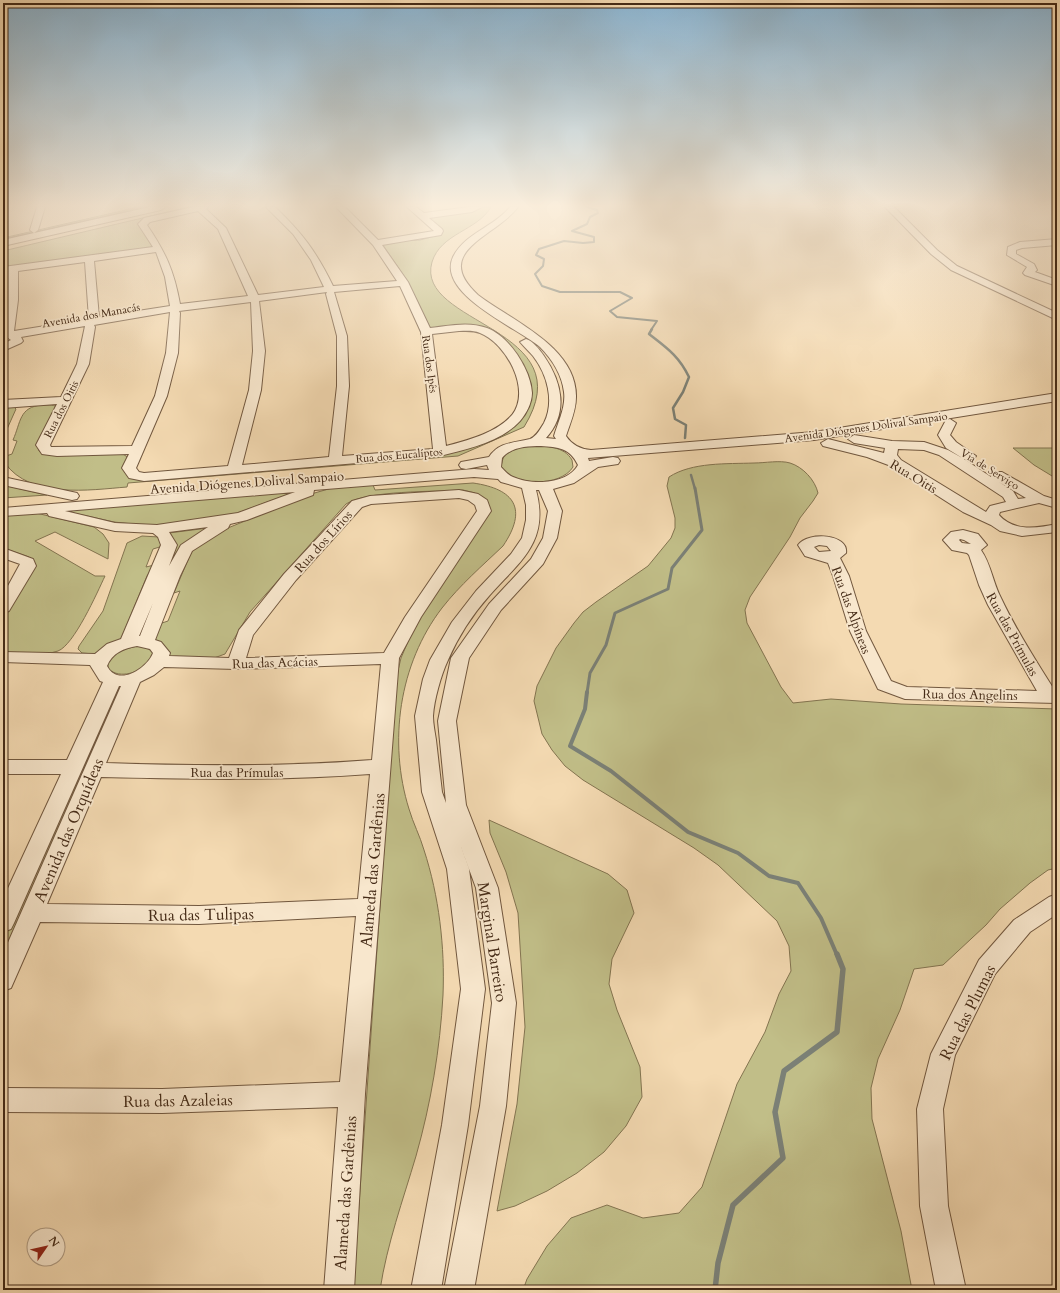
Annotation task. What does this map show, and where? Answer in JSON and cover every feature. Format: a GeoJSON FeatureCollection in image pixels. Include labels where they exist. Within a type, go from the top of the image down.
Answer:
{"type":"FeatureCollection","features":[{"type":"Feature","properties":{"kind":"street"},"geometry":{"type":"LineString","coordinates":[[3,270],[20,267]]}},
{"type":"Feature","properties":{"kind":"street","name":"Rua dos Oitis"},"geometry":{"type":"LineString","coordinates":[[89,267],[92,324],[83,364],[43,445],[47,451],[137,450]]}},
{"type":"Feature","properties":{"kind":"street"},"geometry":{"type":"LineString","coordinates":[[137,450],[161,396],[172,353],[176,311],[170,277],[166,267]]}},
{"type":"Feature","properties":{"kind":"street"},"geometry":{"type":"LineString","coordinates":[[234,469],[256,383],[259,351],[255,300],[241,267]]}},
{"type":"Feature","properties":{"kind":"street"},"geometry":{"type":"LineString","coordinates":[[319,267],[331,292],[342,336],[343,386],[335,461]]}},
{"type":"Feature","properties":{"kind":"street","name":"Rua dos Ipês"},"geometry":{"type":"LineString","coordinates":[[392,267],[405,286],[426,332],[440,452]]}},
{"type":"Feature","properties":{"kind":"street"},"geometry":{"type":"LineString","coordinates":[[445,267],[449,284],[461,297],[522,338],[538,354],[554,381],[556,403],[547,430],[535,442]]}},
{"type":"Feature","properties":{"kind":"street"},"geometry":{"type":"LineString","coordinates":[[456,267],[458,279],[464,288],[476,298],[520,326],[554,354],[570,387],[569,411],[560,436],[566,446]]}},
{"type":"Feature","properties":{"kind":"street"},"geometry":{"type":"LineString","coordinates":[[953,267],[1026,299],[1057,310]]}},
{"type":"Feature","properties":{"kind":"street"},"geometry":{"type":"LineString","coordinates":[[967,267],[1057,317]]}},
{"type":"Feature","properties":{"kind":"street"},"geometry":{"type":"LineString","coordinates":[[1031,267],[1032,270],[1028,273],[1057,283]]}},
{"type":"Feature","properties":{"kind":"street"},"geometry":{"type":"LineString","coordinates":[[11,336],[8,330],[13,300],[12,272],[15,268]]}},
{"type":"Feature","properties":{"kind":"street","name":"Avenida dos Manacás"},"geometry":{"type":"LineString","coordinates":[[3,348],[11,336],[255,300],[405,286]]}},
{"type":"Feature","properties":{"kind":"street","name":"Rua dos Eucalíptos"},"geometry":{"type":"LineString","coordinates":[[137,450],[129,468],[134,475],[144,477],[440,452],[468,446],[493,434],[512,422],[524,407],[526,393],[514,358],[505,347],[491,335],[479,329],[469,328],[426,332]]}},
{"type":"Feature","properties":{"kind":"street","name":"Avenida Diógenes Dolival Sampaio"},"geometry":{"type":"LineString","coordinates":[[578,453],[599,454],[814,436],[1057,397]]}},
{"type":"Feature","properties":{"kind":"street"},"geometry":{"type":"LineString","coordinates":[[3,404],[66,400]]}},
{"type":"Feature","properties":{"kind":"street","name":"Avenida Diógenes Dolival Sampaio"},"geometry":{"type":"LineString","coordinates":[[3,512],[474,473],[498,475],[511,482],[537,486],[570,481],[578,476],[583,470],[595,463],[854,439],[1057,405]]}},
{"type":"Feature","properties":{"kind":"street"},"geometry":{"type":"LineString","coordinates":[[944,435],[950,423]]}},
{"type":"Feature","properties":{"kind":"street","name":"Via de Serviço"},"geometry":{"type":"LineString","coordinates":[[919,445],[934,441],[944,435],[951,444],[973,459],[1039,499]]}},
{"type":"Feature","properties":{"kind":"street","name":"Via de Serviço"},"geometry":{"type":"LineString","coordinates":[[854,439],[892,445],[919,445],[935,449],[959,462],[1008,494],[1014,504]]}},
{"type":"Feature","properties":{"kind":"street"},"geometry":{"type":"LineString","coordinates":[[498,475],[494,467],[494,460],[498,454],[505,449],[516,445],[535,442],[554,443],[566,446],[578,453],[585,464],[583,470]]}},
{"type":"Feature","properties":{"kind":"street","name":"Rua Oitis"},"geometry":{"type":"LineString","coordinates":[[828,442],[896,463],[978,515],[995,515],[1009,529],[1029,533],[1057,528]]}},
{"type":"Feature","properties":{"kind":"street"},"geometry":{"type":"LineString","coordinates":[[892,445],[890,455],[896,463]]}},
{"type":"Feature","properties":{"kind":"street"},"geometry":{"type":"LineString","coordinates":[[959,462],[973,459]]}},
{"type":"Feature","properties":{"kind":"street","name":"Avenida Diógenes Dolival Sampaio"},"geometry":{"type":"LineString","coordinates":[[3,502],[476,465],[494,460]]}},
{"type":"Feature","properties":{"kind":"street","name":"Avenida Diógenes Dolival Sampaio"},"geometry":{"type":"LineString","coordinates":[[3,481],[72,496]]}},
{"type":"Feature","properties":{"kind":"street","name":"Avenida Diógenes Dolival Sampaio"},"geometry":{"type":"LineString","coordinates":[[38,509],[115,527],[157,529],[217,522],[242,517],[324,486]]}},
{"type":"Feature","properties":{"kind":"street","name":"Marginal Barreiro"},"geometry":{"type":"LineString","coordinates":[[426,1290],[455,1125],[473,989],[458,869],[432,792],[424,716],[432,679],[439,660],[456,628],[482,594],[517,557],[529,538],[533,520],[533,505],[537,486]]}},
{"type":"Feature","properties":{"kind":"street","name":"Marginal Barreiro"},"geometry":{"type":"LineString","coordinates":[[459,1290],[493,1106],[504,1003],[487,888],[456,805],[447,721],[460,658],[495,607],[538,561],[550,538],[554,511],[537,486]]}},
{"type":"Feature","properties":{"kind":"street","name":"Alameda das Gardênias"},"geometry":{"type":"LineString","coordinates":[[339,1290],[352,1094],[390,658],[413,617],[484,511],[482,503],[478,500],[473,497],[459,494]]}},
{"type":"Feature","properties":{"kind":"street","name":"Rua dos Lírios"},"geometry":{"type":"LineString","coordinates":[[236,664],[246,634],[290,577],[357,504],[370,500],[459,494]]}},
{"type":"Feature","properties":{"kind":"street"},"geometry":{"type":"LineString","coordinates":[[995,515],[1014,504],[1039,499],[1057,504]]}},
{"type":"Feature","properties":{"kind":"street"},"geometry":{"type":"LineString","coordinates":[[128,642],[147,599],[170,564],[193,542],[242,517]]}},
{"type":"Feature","properties":{"kind":"street"},"geometry":{"type":"LineString","coordinates":[[146,642],[163,599],[170,564],[169,545],[164,536],[157,529]]}},
{"type":"Feature","properties":{"kind":"street","name":"Rua das Prímulas"},"geometry":{"type":"LineString","coordinates":[[972,549],[980,558],[988,589],[1005,624],[1053,696]]}},
{"type":"Feature","properties":{"kind":"street"},"geometry":{"type":"LineString","coordinates":[[3,553],[28,562],[28,566],[3,608]]}},
{"type":"Feature","properties":{"kind":"street","name":"Rua das Alpíneas"},"geometry":{"type":"LineString","coordinates":[[831,557],[839,567],[851,611],[871,661],[884,685]]}},
{"type":"Feature","properties":{"kind":"street"},"geometry":{"type":"LineString","coordinates":[[147,599],[163,599]]}},
{"type":"Feature","properties":{"kind":"street"},"geometry":{"type":"LineString","coordinates":[[128,642],[146,642],[160,649],[162,655],[161,661],[150,672],[123,679],[105,676],[100,672],[98,666],[100,660],[110,649],[128,642]]}},
{"type":"Feature","properties":{"kind":"street"},"geometry":{"type":"LineString","coordinates":[[3,657],[100,660]]}},
{"type":"Feature","properties":{"kind":"street","name":"Rua das Acácias"},"geometry":{"type":"LineString","coordinates":[[161,661],[236,664],[390,658]]}},
{"type":"Feature","properties":{"kind":"street","name":"Avenida das Orquídeas"},"geometry":{"type":"LineString","coordinates":[[5,914],[73,767],[123,679]]}},
{"type":"Feature","properties":{"kind":"street","name":"Avenida das Orquídeas"},"geometry":{"type":"LineString","coordinates":[[3,981],[94,770],[123,679]]}},
{"type":"Feature","properties":{"kind":"street","name":"Rua dos Angelins"},"geometry":{"type":"LineString","coordinates":[[884,685],[905,693],[1053,696]]}},
{"type":"Feature","properties":{"kind":"street","name":"Rua das Prímulas"},"geometry":{"type":"LineString","coordinates":[[94,770],[222,773],[293,772],[380,766]]}},
{"type":"Feature","properties":{"kind":"street"},"geometry":{"type":"LineString","coordinates":[[3,768],[73,767]]}},
{"type":"Feature","properties":{"kind":"street","name":"Rua das Plumas"},"geometry":{"type":"LineString","coordinates":[[951,1290],[934,1206],[930,1109],[943,1054],[987,967],[1022,926],[1057,903]]}},
{"type":"Feature","properties":{"kind":"street","name":"Rua das Tulipas"},"geometry":{"type":"LineString","coordinates":[[32,914],[198,916],[369,907]]}},
{"type":"Feature","properties":{"kind":"street","name":"Rua das Azaleias"},"geometry":{"type":"LineString","coordinates":[[3,1100],[162,1102],[352,1094]]}},
{"type":"Feature","properties":{"kind":"shaded area"},"geometry":{"type":"Polygon","coordinates":[[[398,267],[432,267],[433,283],[448,300],[517,347],[533,368],[537,394],[524,427],[458,456],[128,483],[127,487],[96,490],[62,490],[45,487],[29,482],[16,474],[5,463],[6,456],[12,454],[17,441],[13,440],[22,416],[34,406],[42,405],[52,405],[57,407],[37,444],[39,451],[122,453],[127,457],[124,468],[128,475],[470,447],[527,407],[518,358],[491,332],[427,327],[408,282],[398,267]]]}},
{"type":"Feature","properties":{"kind":"shaded area"},"geometry":{"type":"Polygon","coordinates":[[[10,270],[6,317],[3,330],[5,286],[3,273],[10,270]]]}},
{"type":"Feature","properties":{"kind":"shaded area"},"geometry":{"type":"Polygon","coordinates":[[[3,405],[14,407],[16,409],[3,438],[3,405]]]}},
{"type":"Feature","properties":{"kind":"shaded area"},"geometry":{"type":"Polygon","coordinates":[[[531,446],[559,449],[569,455],[572,460],[573,467],[567,474],[558,478],[537,482],[515,478],[507,473],[501,466],[504,455],[518,448],[531,446]]]}},
{"type":"Feature","properties":{"kind":"shaded area"},"geometry":{"type":"Polygon","coordinates":[[[1013,448],[1057,448],[1057,479],[1034,465],[1013,448]]]}},
{"type":"Feature","properties":{"kind":"shaded area"},"geometry":{"type":"Polygon","coordinates":[[[782,462],[795,465],[804,471],[814,483],[818,493],[800,518],[790,537],[750,597],[745,610],[747,623],[781,687],[793,703],[831,699],[901,704],[1057,709],[1057,868],[1048,870],[1030,883],[1000,909],[986,925],[943,965],[914,969],[900,1010],[878,1059],[871,1088],[872,1119],[901,1231],[912,1290],[523,1290],[527,1279],[547,1246],[571,1218],[607,1205],[643,1218],[679,1213],[702,1187],[737,1084],[765,1032],[779,994],[791,971],[789,946],[777,921],[718,865],[694,848],[583,780],[565,766],[552,750],[542,734],[534,701],[537,686],[556,648],[583,612],[648,566],[671,538],[675,528],[675,518],[667,486],[669,477],[678,472],[699,466],[782,462]]]}},
{"type":"Feature","properties":{"kind":"shaded area"},"geometry":{"type":"Polygon","coordinates":[[[473,483],[499,490],[508,496],[516,511],[515,521],[511,533],[503,546],[456,591],[427,630],[407,679],[399,731],[399,757],[403,783],[411,814],[434,885],[440,922],[443,959],[443,995],[437,1056],[421,1136],[391,1239],[380,1290],[353,1290],[396,679],[401,658],[417,620],[489,513],[475,493],[463,490],[385,494],[356,499],[346,504],[250,612],[225,654],[214,658],[168,656],[164,646],[155,639],[159,624],[168,621],[180,591],[174,593],[193,550],[223,530],[311,494],[332,488],[373,485],[375,490],[473,483]]]}},
{"type":"Feature","properties":{"kind":"shaded area"},"geometry":{"type":"Polygon","coordinates":[[[3,485],[47,495],[3,498],[3,485]]]}},
{"type":"Feature","properties":{"kind":"shaded area"},"geometry":{"type":"Polygon","coordinates":[[[300,490],[232,515],[172,524],[142,525],[114,522],[60,510],[300,490]]]}},
{"type":"Feature","properties":{"kind":"shaded area"},"geometry":{"type":"Polygon","coordinates":[[[32,512],[94,527],[103,534],[109,543],[108,559],[55,532],[35,541],[95,576],[105,576],[78,629],[64,647],[52,653],[3,653],[3,617],[32,568],[29,557],[3,548],[3,514],[32,512]]]}},
{"type":"Feature","properties":{"kind":"shaded area"},"geometry":{"type":"Polygon","coordinates":[[[208,528],[174,560],[171,560],[175,543],[169,533],[208,528]]]}},
{"type":"Feature","properties":{"kind":"shaded area"},"geometry":{"type":"Polygon","coordinates":[[[142,536],[159,537],[163,546],[153,549],[146,567],[154,565],[147,576],[121,639],[94,654],[82,653],[78,649],[79,646],[103,611],[127,543],[142,536]]]}},
{"type":"Feature","properties":{"kind":"shaded area"},"geometry":{"type":"Polygon","coordinates":[[[137,646],[147,648],[153,653],[154,656],[150,665],[135,672],[124,674],[119,674],[108,669],[108,660],[116,652],[137,646]]]}},
{"type":"Feature","properties":{"kind":"shaded area"},"geometry":{"type":"Polygon","coordinates":[[[123,684],[3,961],[3,935],[114,685],[123,684]]]}},
{"type":"Feature","properties":{"kind":"shaded area"},"geometry":{"type":"Polygon","coordinates":[[[489,820],[608,874],[627,890],[634,913],[612,959],[609,984],[617,1010],[640,1067],[642,1097],[626,1126],[604,1152],[577,1173],[547,1191],[515,1206],[497,1211],[517,1104],[525,1027],[518,913],[506,872],[490,833],[489,820]]]}},
{"type":"Feature","properties":{"kind":"waterway"},"geometry":{"type":"LineString","coordinates":[[542,267],[535,274],[542,286],[560,292],[620,292],[632,298],[610,311],[617,317],[657,321],[651,330]]}},
{"type":"Feature","properties":{"kind":"waterway"},"geometry":{"type":"LineString","coordinates":[[652,329],[649,334],[677,358],[689,377],[683,392],[673,408],[675,419],[686,425],[685,438]]}},
{"type":"Feature","properties":{"kind":"waterway"},"geometry":{"type":"LineString","coordinates":[[691,475],[695,489]]}},
{"type":"Feature","properties":{"kind":"waterway"},"geometry":{"type":"LineString","coordinates":[[587,693],[590,673],[606,645],[615,613],[668,589],[672,568],[702,530],[695,488]]}},
{"type":"Feature","properties":{"kind":"waterway"},"geometry":{"type":"LineString","coordinates":[[587,692],[585,709],[570,746],[611,771],[688,832],[738,853],[769,876],[798,883],[821,918],[837,955]]}},
{"type":"Feature","properties":{"kind":"waterway"},"geometry":{"type":"LineString","coordinates":[[715,1290],[718,1263],[733,1205],[783,1158],[775,1112],[784,1071],[837,1032],[843,969],[837,954]]}}]}
